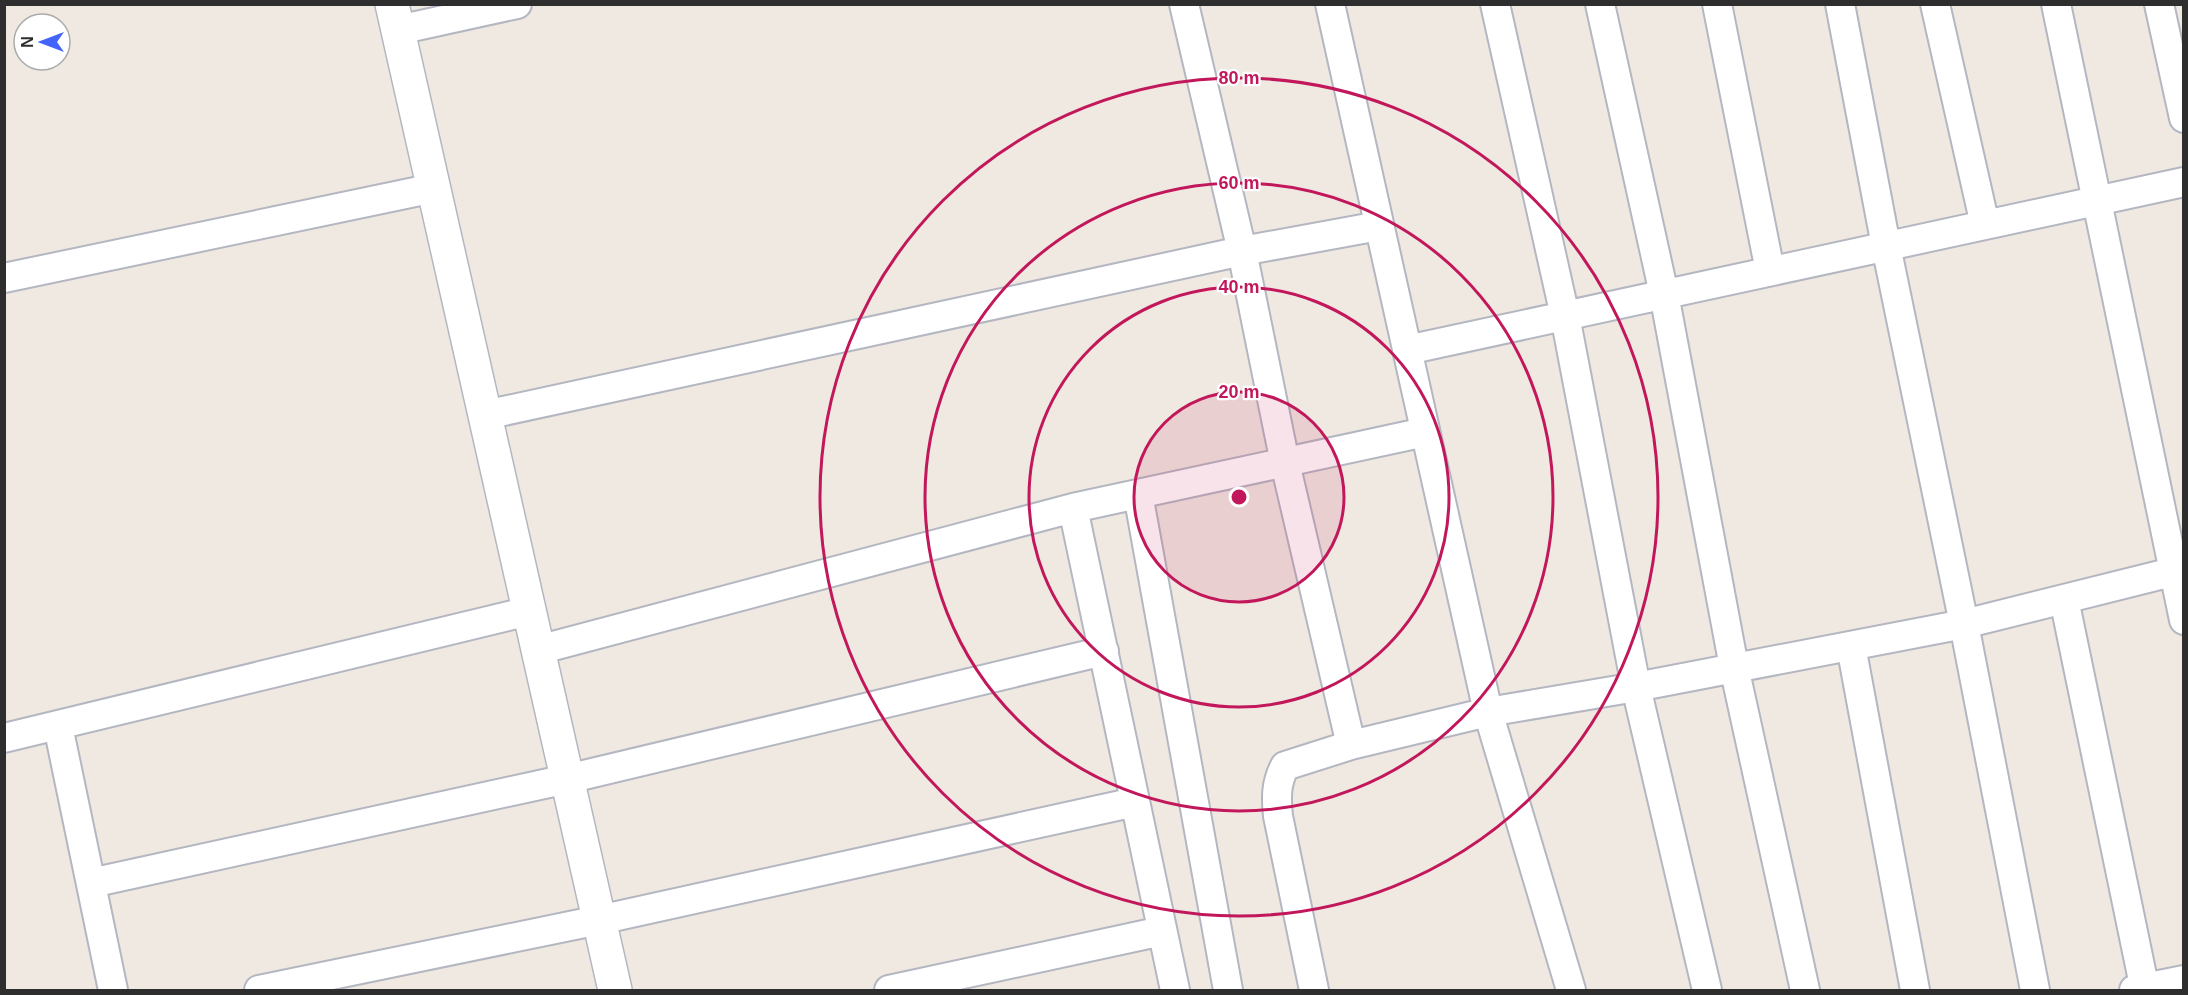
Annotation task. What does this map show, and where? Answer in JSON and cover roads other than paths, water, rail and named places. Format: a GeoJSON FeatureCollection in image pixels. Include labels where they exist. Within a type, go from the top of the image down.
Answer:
{"type":"FeatureCollection","features":[{"type":"Feature","properties":{"kind":"street"},"geometry":{"type":"LineString","coordinates":[[517,4],[395,17],[615,990]]}},
{"type":"Feature","properties":{"kind":"street"},"geometry":{"type":"LineString","coordinates":[[1184,4],[1242,251],[1285,463],[1351,745]]}},
{"type":"Feature","properties":{"kind":"street"},"geometry":{"type":"LineString","coordinates":[[1330,4],[1488,712],[1571,990]]}},
{"type":"Feature","properties":{"kind":"street"},"geometry":{"type":"LineString","coordinates":[[1495,4],[1565,316],[1636,687],[1707,990]]}},
{"type":"Feature","properties":{"kind":"street"},"geometry":{"type":"LineString","coordinates":[[1600,4],[1664,294],[1734,667],[1805,990]]}},
{"type":"Feature","properties":{"kind":"street"},"geometry":{"type":"LineString","coordinates":[[1717,4],[1770,271]]}},
{"type":"Feature","properties":{"kind":"street"},"geometry":{"type":"LineString","coordinates":[[1840,4],[1886,246],[1964,624],[2035,990]]}},
{"type":"Feature","properties":{"kind":"street"},"geometry":{"type":"LineString","coordinates":[[1935,4],[1985,225]]}},
{"type":"Feature","properties":{"kind":"street"},"geometry":{"type":"LineString","coordinates":[[2056,4],[2178,570],[2184,621]]}},
{"type":"Feature","properties":{"kind":"street"},"geometry":{"type":"LineString","coordinates":[[2159,4],[2184,118]]}},
{"type":"Feature","properties":{"kind":"street"},"geometry":{"type":"LineString","coordinates":[[1407,350],[2184,182]]}},
{"type":"Feature","properties":{"kind":"street"},"geometry":{"type":"LineString","coordinates":[[4,278],[434,188]]}},
{"type":"Feature","properties":{"kind":"street"},"geometry":{"type":"LineString","coordinates":[[485,415],[1242,251],[1379,226]]}},
{"type":"Feature","properties":{"kind":"street"},"geometry":{"type":"LineString","coordinates":[[538,650],[1073,508],[1425,432]]}},
{"type":"Feature","properties":{"kind":"street"},"geometry":{"type":"LineString","coordinates":[[1138,494],[1228,990]]}},
{"type":"Feature","properties":{"kind":"street"},"geometry":{"type":"LineString","coordinates":[[1073,508],[1175,990]]}},
{"type":"Feature","properties":{"kind":"street"},"geometry":{"type":"LineString","coordinates":[[1314,990],[1278,816],[1276,798],[1278,779],[1285,766],[1351,745],[1488,712],[1636,687],[1964,624],[2178,570]]}},
{"type":"Feature","properties":{"kind":"street"},"geometry":{"type":"LineString","coordinates":[[2064,599],[2142,990],[2184,980]]}},
{"type":"Feature","properties":{"kind":"street"},"geometry":{"type":"LineString","coordinates":[[4,738],[529,611]]}},
{"type":"Feature","properties":{"kind":"street"},"geometry":{"type":"LineString","coordinates":[[1851,646],[1915,990]]}},
{"type":"Feature","properties":{"kind":"street"},"geometry":{"type":"LineString","coordinates":[[91,883],[567,779],[1104,651]]}},
{"type":"Feature","properties":{"kind":"street"},"geometry":{"type":"LineString","coordinates":[[58,726],[113,990]]}},
{"type":"Feature","properties":{"kind":"street"},"geometry":{"type":"LineString","coordinates":[[259,990],[599,920],[1135,802]]}},
{"type":"Feature","properties":{"kind":"street"},"geometry":{"type":"LineString","coordinates":[[889,990],[1162,931]]}}]}
